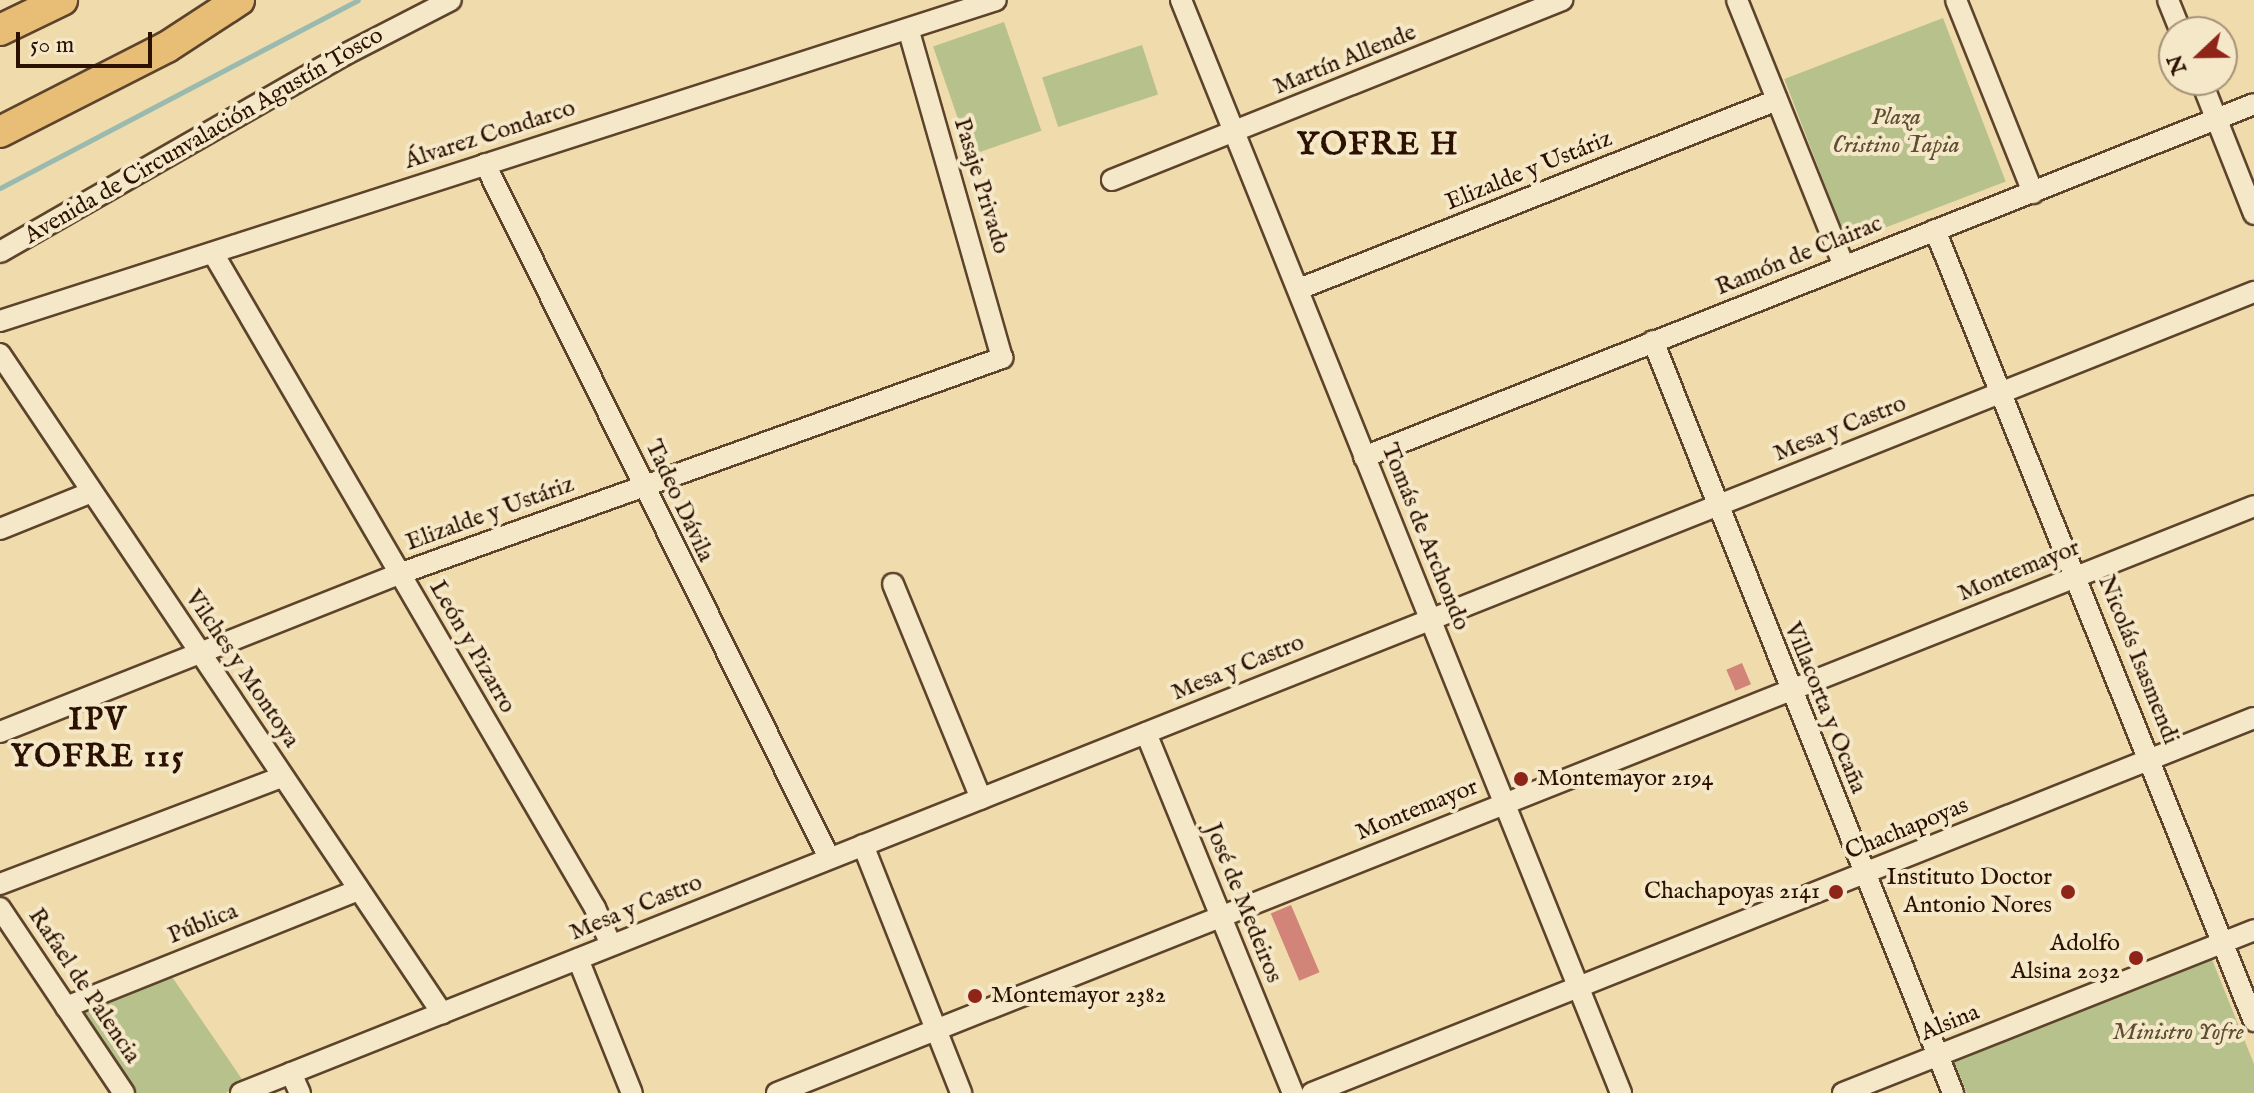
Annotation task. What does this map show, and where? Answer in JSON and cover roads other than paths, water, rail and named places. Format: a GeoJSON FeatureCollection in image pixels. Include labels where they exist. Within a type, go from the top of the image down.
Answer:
{"type":"FeatureCollection","features":[{"type":"Feature","properties":{"kind":"highway"},"geometry":{"type":"LineString","coordinates":[[5,27],[62,0]]}},
{"type":"Feature","properties":{"kind":"highway"},"geometry":{"type":"LineString","coordinates":[[0,111],[223,0]]}},
{"type":"Feature","properties":{"kind":"highway"},"geometry":{"type":"LineString","coordinates":[[0,132],[167,47],[239,0]]}},
{"type":"Feature","properties":{"kind":"street","name":"Avenida de Circunvalación Agustín Tosco"},"geometry":{"type":"LineString","coordinates":[[0,252],[344,55],[451,0]]}},
{"type":"Feature","properties":{"kind":"street","name":"Álvarez Condarco"},"geometry":{"type":"LineString","coordinates":[[0,321],[996,0]]}},
{"type":"Feature","properties":{"kind":"street","name":"Tomás de Archondo"},"geometry":{"type":"LineString","coordinates":[[1181,0],[1621,1093]]}},
{"type":"Feature","properties":{"kind":"street","name":"Martín Allende"},"geometry":{"type":"LineString","coordinates":[[1112,180],[1236,132],[1518,8],[1562,0]]}},
{"type":"Feature","properties":{"kind":"street"},"geometry":{"type":"LineString","coordinates":[[1737,0],[1844,266]]}},
{"type":"Feature","properties":{"kind":"street"},"geometry":{"type":"LineString","coordinates":[[1956,0],[2033,193]]}},
{"type":"Feature","properties":{"kind":"street","name":"Pasaje Privado"},"geometry":{"type":"LineString","coordinates":[[908,29],[1002,358]]}},
{"type":"Feature","properties":{"kind":"street"},"geometry":{"type":"LineString","coordinates":[[2207,96],[2254,214]]}},
{"type":"Feature","properties":{"kind":"street","name":"Elizalde y Ustáriz"},"geometry":{"type":"LineString","coordinates":[[1299,289],[1777,100]]}},
{"type":"Feature","properties":{"kind":"street","name":"Ramón de Clairac"},"geometry":{"type":"LineString","coordinates":[[1364,457],[2254,104]]}},
{"type":"Feature","properties":{"kind":"street","name":"Tadeo Dávila"},"geometry":{"type":"LineString","coordinates":[[485,164],[829,858]]}},
{"type":"Feature","properties":{"kind":"street","name":"Nicolás Isasmendi"},"geometry":{"type":"LineString","coordinates":[[1935,230],[2254,1021]]}},
{"type":"Feature","properties":{"kind":"street","name":"León y Pizarro"},"geometry":{"type":"LineString","coordinates":[[213,253],[595,908],[611,945]]}},
{"type":"Feature","properties":{"kind":"street","name":"Mesa y Castro"},"geometry":{"type":"LineString","coordinates":[[241,1093],[2254,292]]}},
{"type":"Feature","properties":{"kind":"street","name":"Villacorta y Ocaña"},"geometry":{"type":"LineString","coordinates":[[1653,341],[1716,506],[1953,1093]]}},
{"type":"Feature","properties":{"kind":"street","name":"Vilches y Montoya"},"geometry":{"type":"LineString","coordinates":[[0,354],[442,1013]]}},
{"type":"Feature","properties":{"kind":"street","name":"Elizalde y Ustáriz"},"geometry":{"type":"LineString","coordinates":[[0,732],[399,574],[1002,358]]}},
{"type":"Feature","properties":{"kind":"street"},"geometry":{"type":"LineString","coordinates":[[0,529],[92,492]]}},
{"type":"Feature","properties":{"kind":"street","name":"Montemayor"},"geometry":{"type":"LineString","coordinates":[[777,1093],[2254,506]]}},
{"type":"Feature","properties":{"kind":"street"},"geometry":{"type":"LineString","coordinates":[[893,584],[981,799]]}},
{"type":"Feature","properties":{"kind":"street","name":"Chachapoyas"},"geometry":{"type":"LineString","coordinates":[[1312,1093],[2254,718]]}},
{"type":"Feature","properties":{"kind":"street","name":"José de Medeiros"},"geometry":{"type":"LineString","coordinates":[[1146,733],[1293,1093]]}},
{"type":"Feature","properties":{"kind":"street"},"geometry":{"type":"LineString","coordinates":[[0,884],[282,777]]}},
{"type":"Feature","properties":{"kind":"street"},"geometry":{"type":"LineString","coordinates":[[863,845],[961,1093]]}},
{"type":"Feature","properties":{"kind":"street","name":"Pública"},"geometry":{"type":"LineString","coordinates":[[66,1007],[358,890]]}},
{"type":"Feature","properties":{"kind":"street","name":"Rafael de Palencia"},"geometry":{"type":"LineString","coordinates":[[0,908],[124,1093]]}},
{"type":"Feature","properties":{"kind":"street","name":"Alsina"},"geometry":{"type":"LineString","coordinates":[[1843,1093],[2254,930]]}},
{"type":"Feature","properties":{"kind":"street"},"geometry":{"type":"LineString","coordinates":[[578,959],[632,1093]]}},
{"type":"Feature","properties":{"kind":"street"},"geometry":{"type":"LineString","coordinates":[[291,1073],[300,1093]]}},
{"type":"Feature","properties":{"kind":"waterway"},"geometry":{"type":"LineString","coordinates":[[0,188],[358,0]]}},
{"type":"Feature","properties":{"kind":"place","name":"Montemayor 2194"},"geometry":{"type":"Point","coordinates":[1521,779]}},
{"type":"Feature","properties":{"kind":"place","name":"Chachapoyas 2141"},"geometry":{"type":"Point","coordinates":[1836,892]}},
{"type":"Feature","properties":{"kind":"place","name":"Instituto Doctor Antonio Nores"},"geometry":{"type":"Point","coordinates":[2068,892]}},
{"type":"Feature","properties":{"kind":"place","name":"Adolfo Alsina 2032"},"geometry":{"type":"Point","coordinates":[2136,958]}},
{"type":"Feature","properties":{"kind":"place","name":"Montemayor 2382"},"geometry":{"type":"Point","coordinates":[975,996]}},
{"type":"Feature","properties":{"kind":"district","name":"YOFRE H"},"geometry":{"type":"Point","coordinates":[1378,146]}},
{"type":"Feature","properties":{"kind":"district","name":"IPV YOFRE 115"},"geometry":{"type":"Point","coordinates":[98,740]}},
{"type":"Feature","properties":{"kind":"park label","name":"Plaza Cristino Tapia"},"geometry":{"type":"Point","coordinates":[1896,132]}},
{"type":"Feature","properties":{"kind":"park label","name":"Ministro Yofre"},"geometry":{"type":"Point","coordinates":[2178,1033]}}]}
